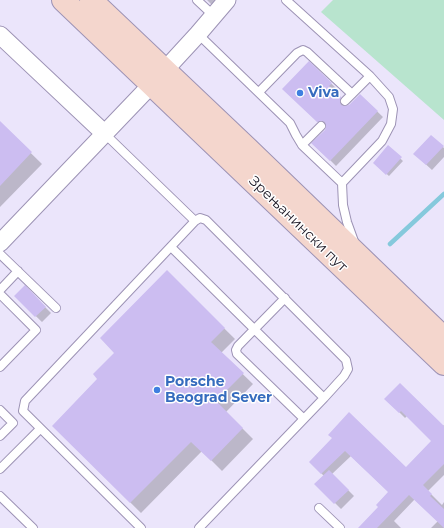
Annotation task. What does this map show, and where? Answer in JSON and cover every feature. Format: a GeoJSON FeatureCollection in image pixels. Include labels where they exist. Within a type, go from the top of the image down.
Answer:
{"type":"FeatureCollection","features":[{"type":"Feature","properties":{"kind":"main road","name":"Зрењанински пут"},"geometry":{"type":"LineString","coordinates":[[63,0],[247,148],[444,338]]}},
{"type":"Feature","properties":{"kind":"main road","name":"Зрењанински пут"},"geometry":{"type":"LineString","coordinates":[[91,0],[158,77],[444,364]]}},
{"type":"Feature","properties":{"kind":"street"},"geometry":{"type":"LineString","coordinates":[[0,243],[158,77],[227,0]]}},
{"type":"Feature","properties":{"kind":"street"},"geometry":{"type":"LineString","coordinates":[[0,36],[104,133]]}},
{"type":"Feature","properties":{"kind":"lane"},"geometry":{"type":"LineString","coordinates":[[197,0],[214,15]]}},
{"type":"Feature","properties":{"kind":"lane"},"geometry":{"type":"LineString","coordinates":[[286,0],[370,76],[389,97],[393,109],[391,124],[382,141],[342,183]]}},
{"type":"Feature","properties":{"kind":"lane"},"geometry":{"type":"LineString","coordinates":[[198,34],[290,123],[302,145],[342,183],[343,205],[361,258]]}},
{"type":"Feature","properties":{"kind":"lane"},"geometry":{"type":"LineString","coordinates":[[259,92],[297,53],[303,50],[352,94]]}},
{"type":"Feature","properties":{"kind":"lane"},"geometry":{"type":"LineString","coordinates":[[345,101],[370,76]]}},
{"type":"Feature","properties":{"kind":"lane"},"geometry":{"type":"LineString","coordinates":[[302,145],[321,126]]}},
{"type":"Feature","properties":{"kind":"lane"},"geometry":{"type":"LineString","coordinates":[[104,133],[195,221]]}},
{"type":"Feature","properties":{"kind":"lane"},"geometry":{"type":"LineString","coordinates":[[141,528],[22,411],[25,401],[195,221],[200,218],[206,220],[346,360],[348,369],[344,376],[324,398],[199,528]]}},
{"type":"Feature","properties":{"kind":"lane"},"geometry":{"type":"LineString","coordinates":[[171,247],[324,398]]}},
{"type":"Feature","properties":{"kind":"lane"},"geometry":{"type":"LineString","coordinates":[[0,254],[56,308]]}},
{"type":"Feature","properties":{"kind":"lane"},"geometry":{"type":"LineString","coordinates":[[0,290],[18,271]]}},
{"type":"Feature","properties":{"kind":"lane"},"geometry":{"type":"LineString","coordinates":[[0,294],[36,330],[0,367]]}},
{"type":"Feature","properties":{"kind":"lane"},"geometry":{"type":"LineString","coordinates":[[285,298],[254,329],[236,350],[237,354],[304,418]]}},
{"type":"Feature","properties":{"kind":"lane"},"geometry":{"type":"LineString","coordinates":[[0,410],[13,423],[0,436]]}},
{"type":"Feature","properties":{"kind":"lane"},"geometry":{"type":"LineString","coordinates":[[0,470],[40,429]]}},
{"type":"Feature","properties":{"kind":"lane"},"geometry":{"type":"LineString","coordinates":[[0,496],[33,528]]}},
{"type":"Feature","properties":{"kind":"lane"},"geometry":{"type":"LineString","coordinates":[[319,508],[340,528]]}},
{"type":"Feature","properties":{"kind":"green space"},"geometry":{"type":"Polygon","coordinates":[[[333,0],[444,0],[444,120],[321,12],[333,0]]]}},
{"type":"Feature","properties":{"kind":"building"},"geometry":{"type":"Polygon","coordinates":[[[309,61],[332,83],[329,86],[341,97],[341,105],[349,105],[360,94],[378,111],[330,161],[311,143],[325,130],[325,122],[317,122],[282,89],[309,61]]]}},
{"type":"Feature","properties":{"kind":"building"},"geometry":{"type":"Polygon","coordinates":[[[0,121],[32,152],[0,186],[0,121]]]}},
{"type":"Feature","properties":{"kind":"building"},"geometry":{"type":"Polygon","coordinates":[[[431,135],[444,146],[426,165],[413,154],[431,135]]]}},
{"type":"Feature","properties":{"kind":"building"},"geometry":{"type":"Polygon","coordinates":[[[388,145],[402,157],[386,175],[373,163],[388,145]]]}},
{"type":"Feature","properties":{"kind":"building","name":"Porsche Beograd Sever"},"geometry":{"type":"Polygon","coordinates":[[[167,270],[225,328],[211,342],[244,373],[216,401],[243,428],[211,461],[191,442],[130,503],[52,426],[97,379],[93,374],[114,353],[100,338],[167,270]]]}},
{"type":"Feature","properties":{"kind":"building"},"geometry":{"type":"Polygon","coordinates":[[[25,285],[46,307],[35,317],[14,296],[25,285]]]}},
{"type":"Feature","properties":{"kind":"building"},"geometry":{"type":"Polygon","coordinates":[[[400,383],[444,426],[444,464],[423,485],[432,494],[430,496],[444,509],[444,528],[409,495],[377,528],[358,528],[378,507],[376,505],[388,492],[345,451],[321,474],[309,462],[332,438],[328,435],[349,412],[406,467],[431,441],[401,411],[399,413],[384,399],[400,383]]]}},
{"type":"Feature","properties":{"kind":"building"},"geometry":{"type":"Polygon","coordinates":[[[329,470],[349,490],[334,504],[314,484],[329,470]]]}},
{"type":"Feature","properties":{"kind":"waterway"},"geometry":{"type":"LineString","coordinates":[[390,244],[444,194]]}},
{"type":"Feature","properties":{"kind":"place","name":"Viva"},"geometry":{"type":"Point","coordinates":[300,93]}},
{"type":"Feature","properties":{"kind":"place","name":"Porsche Beograd Sever"},"geometry":{"type":"Point","coordinates":[157,390]}}]}
